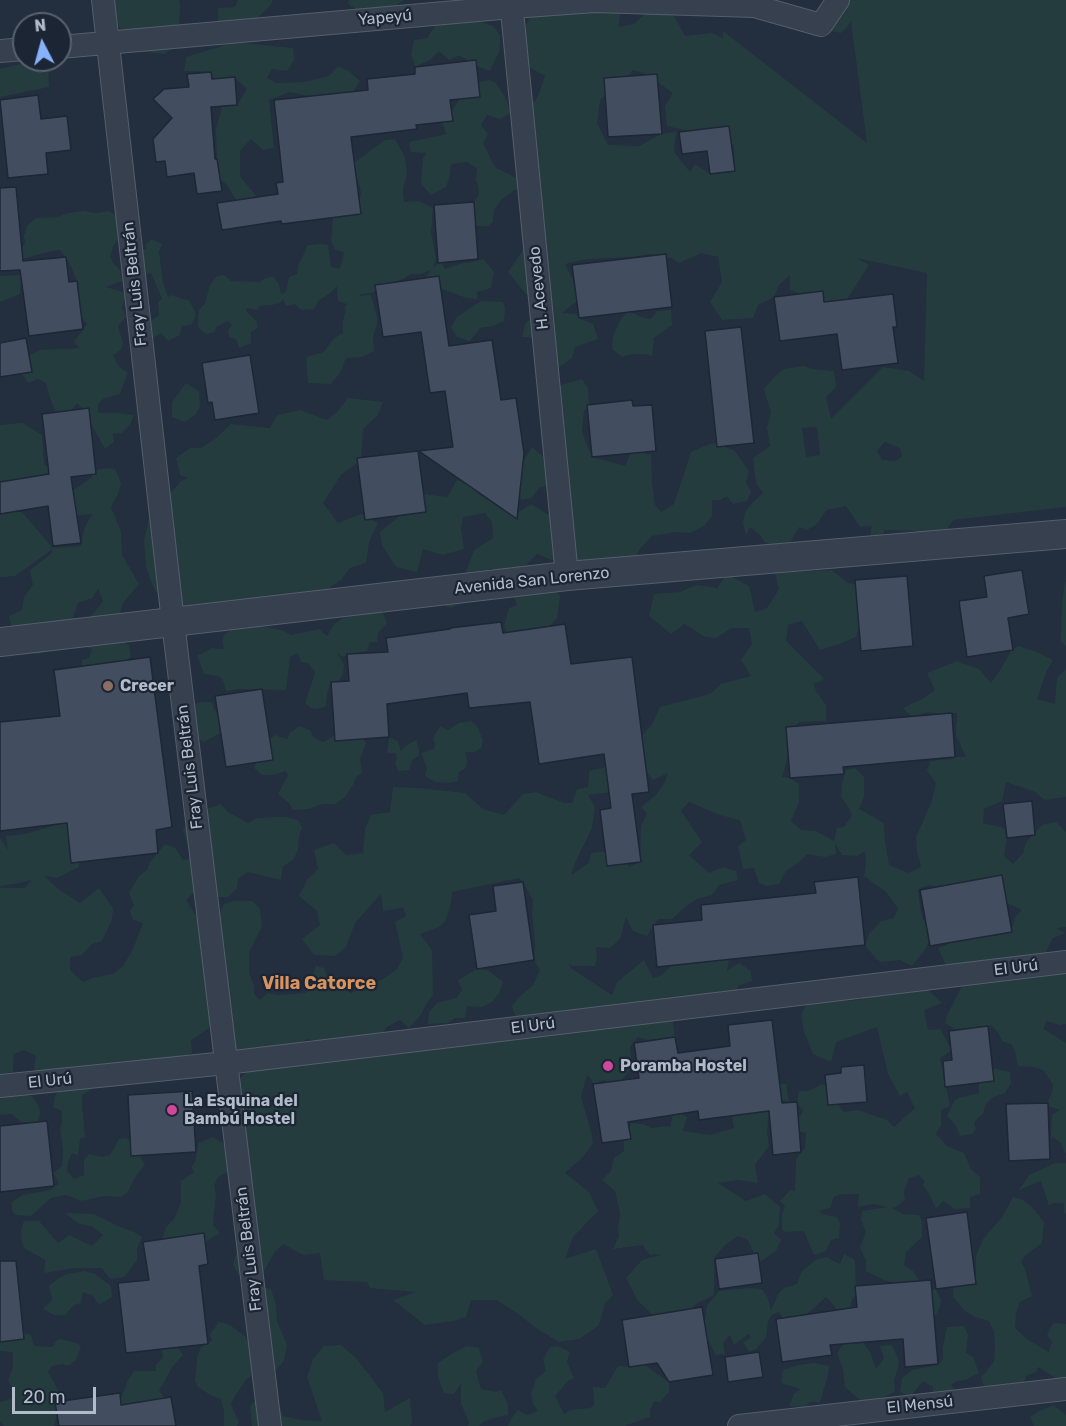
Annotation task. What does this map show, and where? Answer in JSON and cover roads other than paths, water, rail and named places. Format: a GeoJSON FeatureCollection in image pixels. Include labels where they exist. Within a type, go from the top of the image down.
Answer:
{"type":"FeatureCollection","features":[{"type":"Feature","properties":{"kind":"street","name":"Fray Luis Beltrán"},"geometry":{"type":"LineString","coordinates":[[103,0],[173,622],[270,1426]]}},
{"type":"Feature","properties":{"kind":"street","name":"Yapeyú"},"geometry":{"type":"LineString","coordinates":[[72,46],[511,3],[596,1],[754,6],[821,25],[838,0]]}},
{"type":"Feature","properties":{"kind":"street","name":"H. Acevedo"},"geometry":{"type":"LineString","coordinates":[[511,3],[567,576]]}},
{"type":"Feature","properties":{"kind":"street","name":"Avenida San Lorenzo"},"geometry":{"type":"LineString","coordinates":[[0,642],[567,576],[1066,534]]}},
{"type":"Feature","properties":{"kind":"street","name":"El Urú"},"geometry":{"type":"LineString","coordinates":[[0,1086],[226,1063],[1066,962]]}},
{"type":"Feature","properties":{"kind":"street","name":"El Mensú"},"geometry":{"type":"LineString","coordinates":[[739,1426],[897,1417],[1066,1389]]}},
{"type":"Feature","properties":{"kind":"place","name":"Crecer"},"geometry":{"type":"Point","coordinates":[108,686]}},
{"type":"Feature","properties":{"kind":"place","name":"Poramba Hostel"},"geometry":{"type":"Point","coordinates":[608,1066]}},
{"type":"Feature","properties":{"kind":"place","name":"La Esquina del Bambú Hostel"},"geometry":{"type":"Point","coordinates":[172,1110]}},
{"type":"Feature","properties":{"kind":"district","name":"Villa Catorce"},"geometry":{"type":"Point","coordinates":[319,984]}}]}
